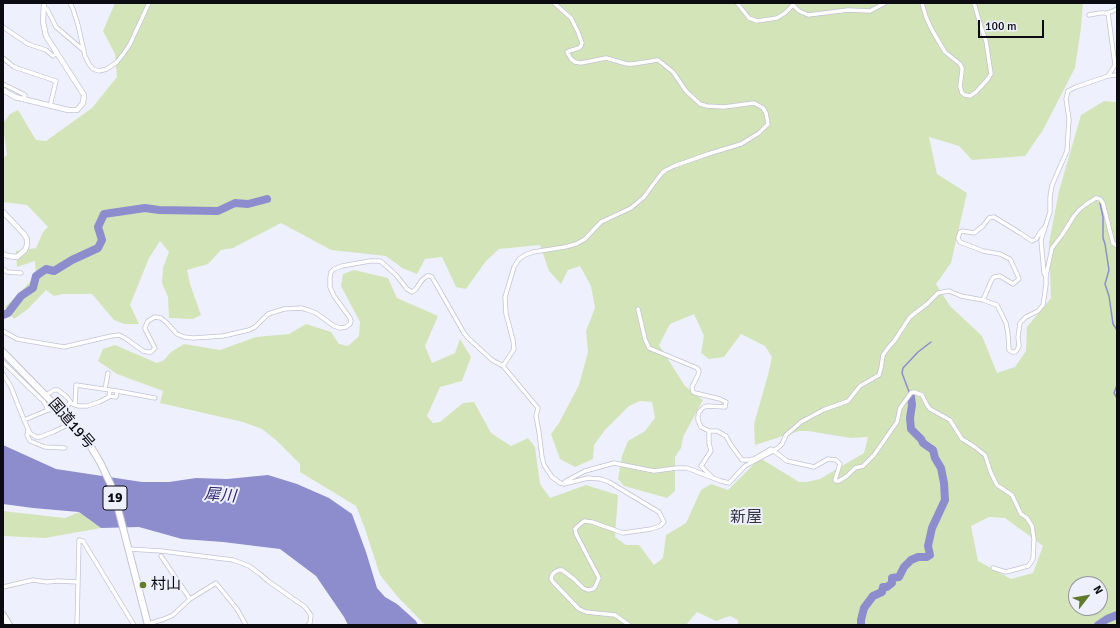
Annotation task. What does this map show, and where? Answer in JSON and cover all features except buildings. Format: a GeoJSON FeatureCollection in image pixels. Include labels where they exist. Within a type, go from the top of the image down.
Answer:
{"type":"FeatureCollection","features":[{"type":"Feature","properties":{"kind":"main road","name":"国道19号"},"geometry":{"type":"LineString","coordinates":[[3,352],[62,411],[85,437],[96,454],[114,493],[148,624]]}},
{"type":"Feature","properties":{"kind":"main road"},"geometry":{"type":"LineString","coordinates":[[3,615],[9,625]]}},
{"type":"Feature","properties":{"kind":"street"},"geometry":{"type":"LineString","coordinates":[[76,3],[70,4],[78,25],[83,50],[89,64],[93,69],[99,71],[107,69],[117,62],[130,44],[149,3]]}},
{"type":"Feature","properties":{"kind":"street"},"geometry":{"type":"LineString","coordinates":[[503,366],[514,349],[506,314],[506,297],[514,267],[519,259],[524,255],[533,252],[576,244],[585,239],[601,222],[631,208],[644,197],[662,173],[666,170],[741,144],[759,133],[768,124],[766,113],[763,108],[754,103],[724,107],[700,104],[686,91],[673,72],[658,60],[633,64],[627,64],[606,58],[581,63],[575,62],[571,59],[567,52],[579,48],[582,43],[571,18],[554,3]]}},
{"type":"Feature","properties":{"kind":"street"},"geometry":{"type":"LineString","coordinates":[[737,3],[749,18],[757,21],[777,18],[793,5],[799,11],[808,15],[860,9],[870,11],[885,3]]}},
{"type":"Feature","properties":{"kind":"street"},"geometry":{"type":"LineString","coordinates":[[922,3],[932,30],[945,52],[960,64],[962,68],[960,86],[962,93],[970,96],[976,92],[991,74],[986,41],[974,3]]}},
{"type":"Feature","properties":{"kind":"street"},"geometry":{"type":"LineString","coordinates":[[44,6],[56,27],[83,50]]}},
{"type":"Feature","properties":{"kind":"street"},"geometry":{"type":"LineString","coordinates":[[3,90],[15,97],[68,110],[77,110],[83,103],[84,95],[46,36],[43,22],[44,6]]}},
{"type":"Feature","properties":{"kind":"street"},"geometry":{"type":"LineString","coordinates":[[1089,15],[1108,13],[1117,9]]}},
{"type":"Feature","properties":{"kind":"street"},"geometry":{"type":"LineString","coordinates":[[1108,13],[1115,65],[1108,76]]}},
{"type":"Feature","properties":{"kind":"street"},"geometry":{"type":"LineString","coordinates":[[3,27],[28,44],[46,50],[53,56],[57,52]]}},
{"type":"Feature","properties":{"kind":"street"},"geometry":{"type":"LineString","coordinates":[[3,58],[14,67],[56,81],[50,106]]}},
{"type":"Feature","properties":{"kind":"street"},"geometry":{"type":"LineString","coordinates":[[1046,276],[1044,273],[1042,240],[1050,212],[1052,186],[1067,151],[1069,119],[1066,99],[1068,91],[1108,76],[1117,75]]}},
{"type":"Feature","properties":{"kind":"street"},"geometry":{"type":"LineString","coordinates":[[3,84],[25,95],[24,99]]}},
{"type":"Feature","properties":{"kind":"street"},"geometry":{"type":"LineString","coordinates":[[564,484],[566,481],[585,471],[614,463],[654,472],[687,468],[729,483],[745,466],[773,451],[782,444],[786,435],[801,422],[823,410],[848,401],[860,386],[879,375],[882,368],[883,355],[910,317],[938,293],[949,291],[961,296],[983,300],[997,305],[1006,323],[1009,350],[1015,352],[1019,346],[1018,337],[1020,323],[1026,317],[1038,311],[1043,305],[1046,276],[1052,248],[1074,216],[1085,205],[1096,198],[1103,203],[1113,243],[1117,246]]}},
{"type":"Feature","properties":{"kind":"street"},"geometry":{"type":"LineString","coordinates":[[3,212],[24,234],[27,239],[27,245],[25,250],[17,257],[3,254]]}},
{"type":"Feature","properties":{"kind":"street"},"geometry":{"type":"LineString","coordinates":[[983,300],[994,277],[1000,276],[1012,284],[1018,279],[1018,276],[1010,259],[1000,254],[983,251],[960,242],[958,238],[960,232],[974,233],[983,226],[989,218],[994,217],[1032,242],[1045,227]]}},
{"type":"Feature","properties":{"kind":"street"},"geometry":{"type":"LineString","coordinates":[[3,331],[17,339],[64,347],[111,336],[119,336],[125,338],[143,351],[151,352],[155,348],[145,327],[148,321],[155,317],[166,322],[177,334],[193,338],[223,336],[249,330],[255,327],[268,314],[284,309],[301,308],[308,310],[316,313],[334,326],[340,328],[349,326],[351,321],[334,296],[330,287],[330,276],[338,267],[380,261],[409,291],[412,292],[422,280],[427,276],[430,276],[432,277],[464,333],[492,360],[503,366],[538,408],[536,416],[542,457],[544,465],[552,477],[564,484],[588,478],[601,479],[609,482],[659,512],[664,522],[656,528],[623,533],[592,522],[584,521],[575,529],[576,534],[599,578],[596,587],[591,590],[583,588],[562,570],[559,570],[552,575],[551,579],[553,582],[579,609],[586,612],[615,615],[629,625]]}},
{"type":"Feature","properties":{"kind":"street"},"geometry":{"type":"LineString","coordinates":[[3,269],[7,272],[21,273]]}},
{"type":"Feature","properties":{"kind":"street"},"geometry":{"type":"LineString","coordinates":[[638,309],[645,339],[649,348],[697,368],[699,371],[692,386],[693,392],[726,402],[725,407],[707,406],[699,412],[698,420],[700,427],[717,431],[726,436],[742,460],[754,459],[771,449],[787,461],[810,466],[814,466],[828,459],[836,460],[840,464],[835,480],[836,482],[839,481],[855,468],[863,466],[874,455],[897,422],[900,408],[911,393],[914,392],[922,395],[930,409],[950,420],[962,439],[985,455],[991,473],[998,485],[1012,495],[1021,514],[1027,518],[1032,526],[1034,540],[1033,559],[1030,564],[1028,566],[1006,572],[993,568]]}},
{"type":"Feature","properties":{"kind":"street"},"geometry":{"type":"LineString","coordinates":[[3,362],[44,402],[48,410]]}},
{"type":"Feature","properties":{"kind":"street"},"geometry":{"type":"LineString","coordinates":[[108,373],[107,390],[109,396]]}},
{"type":"Feature","properties":{"kind":"street"},"geometry":{"type":"LineString","coordinates":[[3,374],[12,387],[30,434],[40,437],[72,423]]}},
{"type":"Feature","properties":{"kind":"street"},"geometry":{"type":"LineString","coordinates":[[75,405],[76,385],[155,398]]}},
{"type":"Feature","properties":{"kind":"street"},"geometry":{"type":"LineString","coordinates":[[46,395],[54,390],[58,390],[67,397],[70,404]]}},
{"type":"Feature","properties":{"kind":"street"},"geometry":{"type":"LineString","coordinates":[[109,396],[116,397],[117,391]]}},
{"type":"Feature","properties":{"kind":"street"},"geometry":{"type":"LineString","coordinates":[[24,420],[53,408],[60,408],[70,404],[88,406],[109,398],[109,396]]}},
{"type":"Feature","properties":{"kind":"street"},"geometry":{"type":"LineString","coordinates":[[28,430],[27,435],[30,440],[45,447],[65,448]]}},
{"type":"Feature","properties":{"kind":"street"},"geometry":{"type":"LineString","coordinates":[[709,430],[709,443],[711,451],[701,466],[713,478]]}},
{"type":"Feature","properties":{"kind":"street"},"geometry":{"type":"LineString","coordinates":[[77,625],[79,540],[83,541],[134,625]]}},
{"type":"Feature","properties":{"kind":"street"},"geometry":{"type":"LineString","coordinates":[[128,547],[232,560],[249,566],[305,607],[311,615],[310,623],[308,625]]}},
{"type":"Feature","properties":{"kind":"street"},"geometry":{"type":"LineString","coordinates":[[161,556],[190,599]]}},
{"type":"Feature","properties":{"kind":"street"},"geometry":{"type":"LineString","coordinates":[[3,587],[33,580],[47,582],[78,582]]}},
{"type":"Feature","properties":{"kind":"street"},"geometry":{"type":"LineString","coordinates":[[148,624],[174,615],[190,599],[216,583],[237,609],[246,625]]}},
{"type":"Feature","properties":{"kind":"green space"},"geometry":{"type":"Polygon","coordinates":[[[115,3],[1083,3],[1075,68],[1043,130],[1025,156],[972,160],[959,146],[929,137],[937,174],[967,193],[951,263],[936,284],[950,306],[982,336],[997,373],[1015,367],[1026,351],[1027,327],[1051,298],[1049,243],[1059,191],[1081,115],[1104,101],[1117,102],[1117,625],[738,625],[738,620],[730,616],[716,621],[697,612],[686,625],[425,625],[397,596],[380,575],[356,506],[300,472],[300,464],[276,440],[262,429],[243,422],[160,403],[163,391],[117,374],[98,361],[103,349],[115,345],[157,363],[164,360],[171,352],[184,344],[220,350],[256,337],[289,334],[306,324],[331,332],[339,344],[348,346],[359,336],[360,322],[341,286],[343,274],[354,270],[388,278],[397,298],[438,316],[425,346],[432,363],[455,353],[460,339],[471,357],[462,381],[440,387],[427,416],[433,423],[440,422],[463,403],[474,402],[491,433],[511,446],[528,438],[535,447],[540,484],[550,498],[586,485],[618,495],[615,537],[626,545],[639,545],[654,565],[663,558],[666,535],[686,523],[701,490],[711,484],[728,490],[760,458],[799,482],[820,479],[864,453],[868,437],[851,438],[808,431],[799,431],[755,445],[754,424],[772,357],[765,346],[741,334],[724,357],[709,359],[701,353],[704,336],[694,314],[670,324],[659,345],[685,386],[703,400],[683,437],[681,448],[675,457],[675,491],[667,498],[624,486],[618,479],[622,456],[628,441],[645,431],[655,418],[652,402],[640,401],[629,406],[605,430],[594,445],[593,459],[575,467],[560,459],[551,434],[559,423],[579,385],[588,352],[586,331],[595,308],[591,286],[580,266],[568,270],[561,284],[549,271],[540,245],[499,249],[486,261],[466,289],[456,287],[442,257],[425,259],[417,274],[402,268],[386,256],[331,250],[281,223],[233,248],[221,250],[208,264],[187,270],[190,284],[201,315],[193,319],[169,318],[168,297],[162,283],[163,268],[169,252],[160,241],[149,258],[130,305],[139,324],[124,324],[114,320],[92,294],[63,294],[54,296],[46,290],[28,309],[14,319],[5,307],[36,276],[35,261],[17,267],[16,251],[36,248],[43,232],[48,227],[27,205],[3,202],[3,158],[7,155],[4,122],[10,114],[18,110],[36,140],[46,141],[92,108],[117,77],[115,54],[103,31],[115,3]],[[989,517],[971,526],[978,561],[1011,579],[1033,573],[1043,546],[1005,518],[989,517]]]}},
{"type":"Feature","properties":{"kind":"green space"},"geometry":{"type":"Polygon","coordinates":[[[3,511],[65,518],[79,512],[101,528],[45,538],[3,536],[3,511]]]}},
{"type":"Feature","properties":{"kind":"water","name":"犀川"},"geometry":{"type":"Polygon","coordinates":[[[3,445],[56,469],[142,482],[169,482],[196,478],[227,479],[268,475],[297,484],[329,498],[352,514],[377,588],[385,597],[397,604],[416,621],[418,625],[348,625],[316,576],[280,549],[182,539],[139,527],[101,528],[79,512],[3,504],[3,445]]]}},
{"type":"Feature","properties":{"kind":"waterway"},"geometry":{"type":"LineString","coordinates":[[3,315],[8,313],[21,296],[33,288],[36,276],[46,269],[54,271],[72,260],[98,248],[102,240],[98,227],[104,214],[145,208],[159,210],[218,211],[235,203],[248,204],[267,199]]}},
{"type":"Feature","properties":{"kind":"waterway"},"geometry":{"type":"LineString","coordinates":[[1100,203],[1103,217],[1103,238],[1109,270],[1105,284],[1109,296],[1113,324],[1117,330]]}},
{"type":"Feature","properties":{"kind":"waterway"},"geometry":{"type":"LineString","coordinates":[[911,397],[902,373],[903,368],[918,352],[931,342]]}},
{"type":"Feature","properties":{"kind":"waterway"},"geometry":{"type":"LineString","coordinates":[[1117,385],[1114,393],[1117,398]]}},
{"type":"Feature","properties":{"kind":"waterway"},"geometry":{"type":"LineString","coordinates":[[861,625],[864,608],[873,596],[882,592],[883,587],[887,587],[892,583],[892,578],[899,577],[904,567],[911,560],[930,555],[928,546],[932,528],[945,500],[941,468],[935,458],[933,450],[923,443],[911,429],[911,397]]}},
{"type":"Feature","properties":{"kind":"waterway"},"geometry":{"type":"LineString","coordinates":[[1098,625],[1117,615]]}},
{"type":"Feature","properties":{"kind":"place","name":"村山"},"geometry":{"type":"Point","coordinates":[143,585]}},
{"type":"Feature","properties":{"kind":"district","name":"新屋"},"geometry":{"type":"Point","coordinates":[746,518]}}]}
